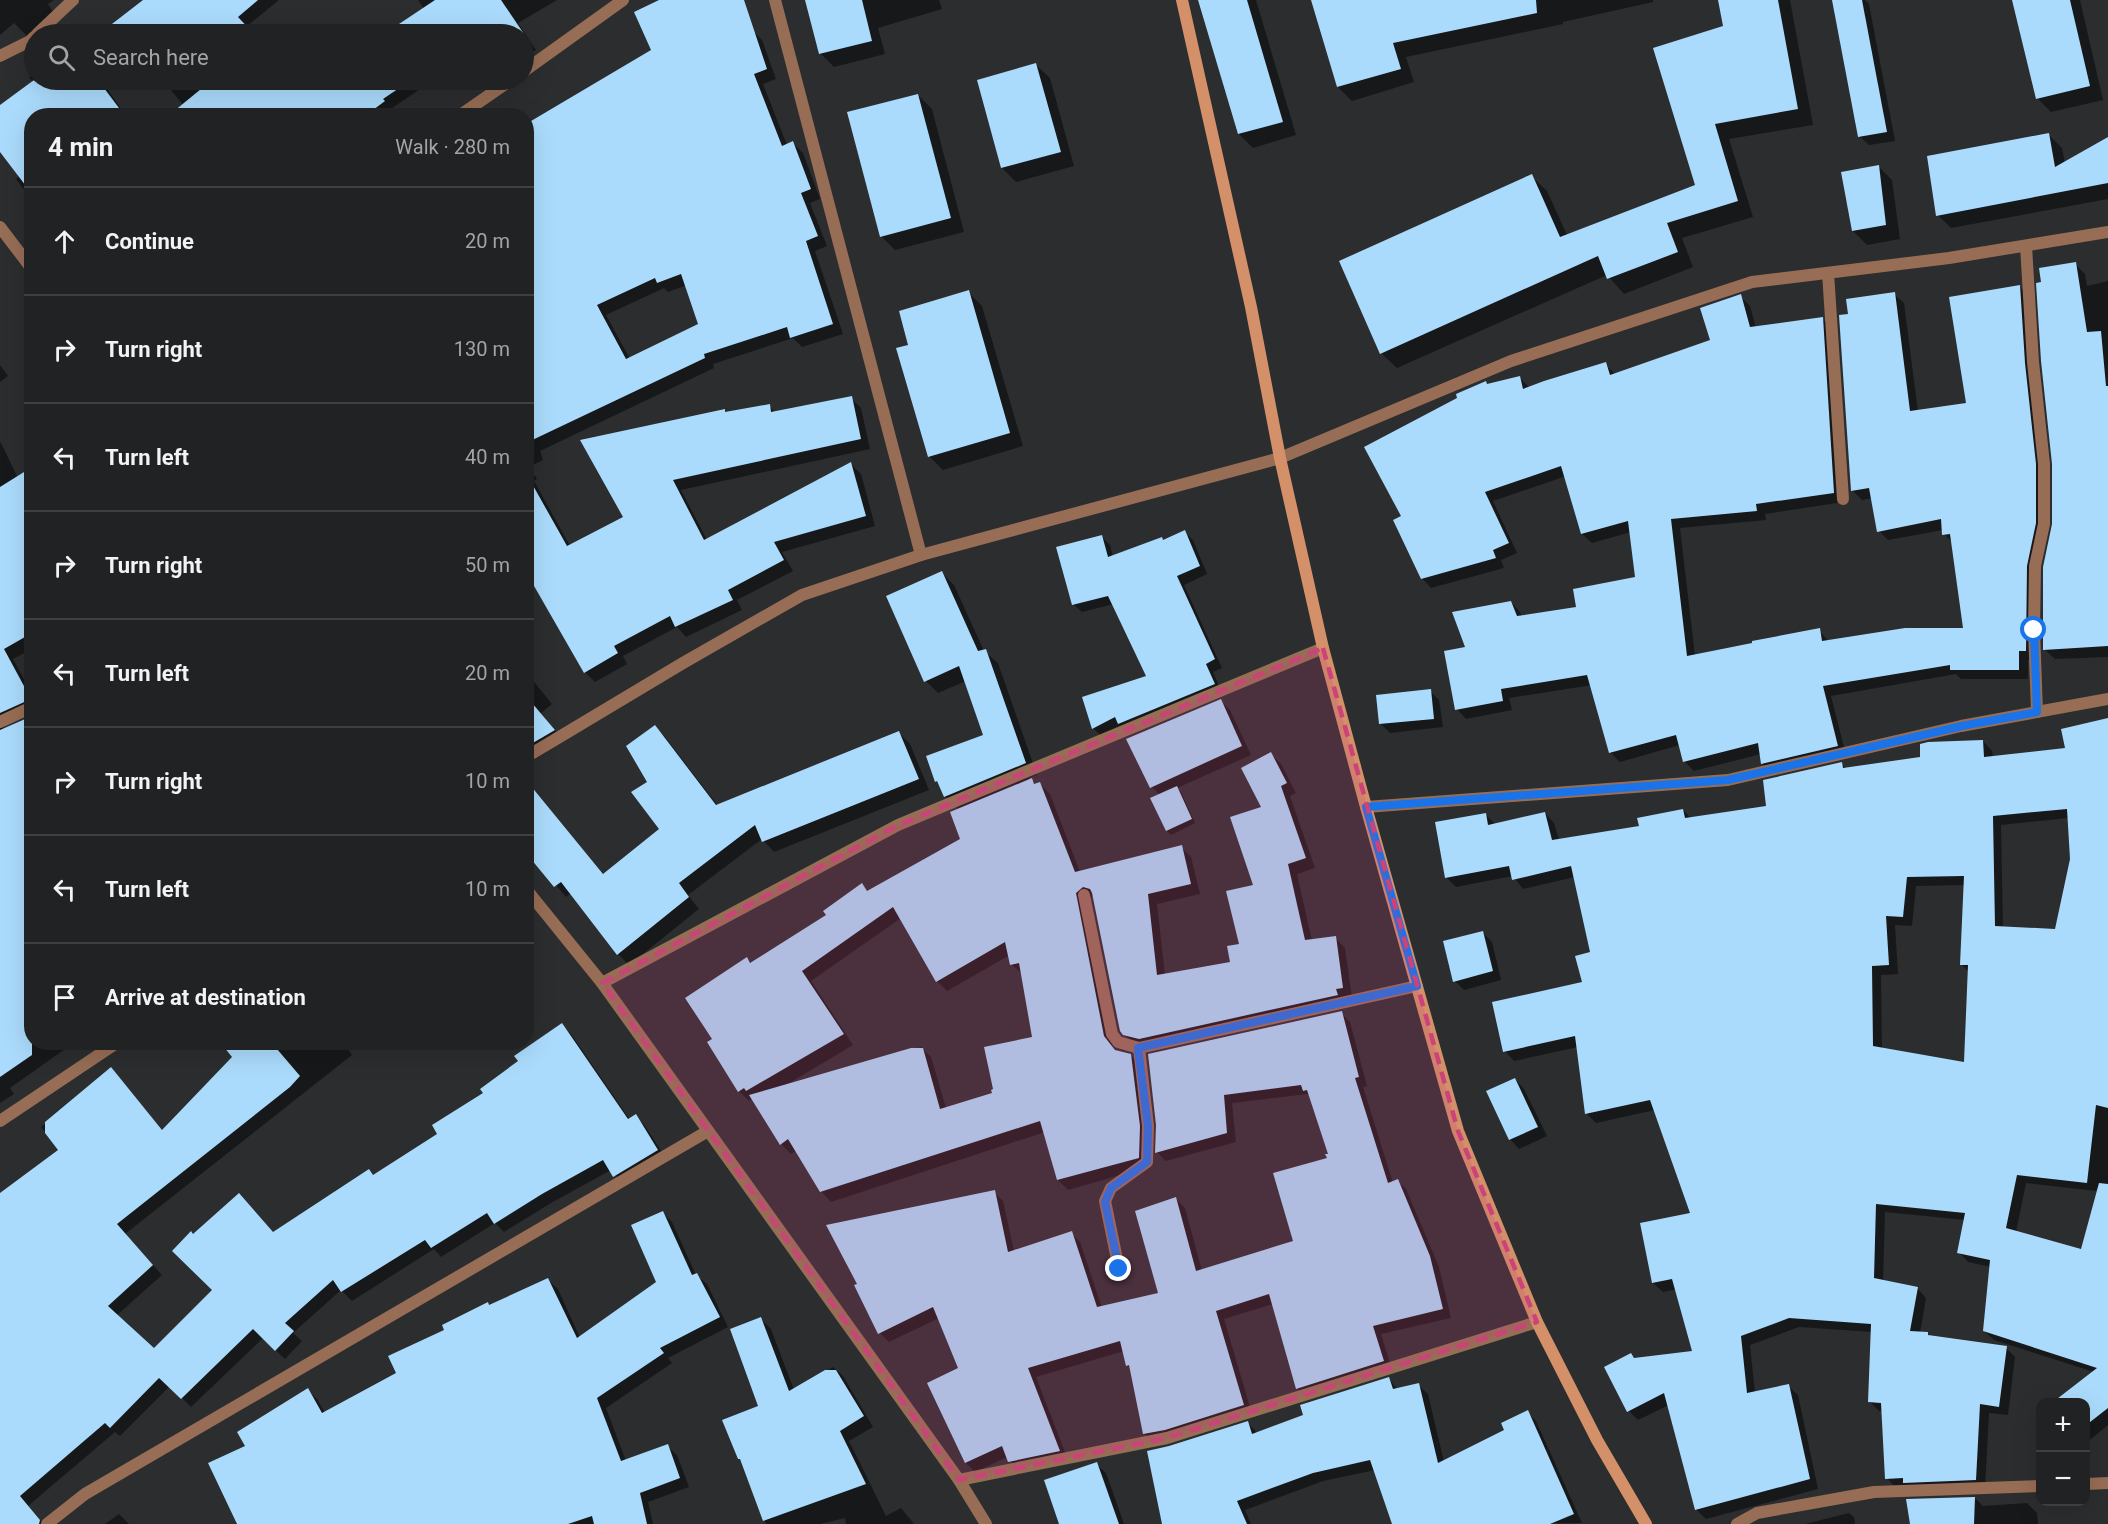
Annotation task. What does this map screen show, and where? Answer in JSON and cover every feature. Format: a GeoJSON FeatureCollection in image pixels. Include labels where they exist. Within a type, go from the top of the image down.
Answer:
{"type":"FeatureCollection","features":[{"type":"Feature","properties":{"kind":"main road"},"geometry":{"type":"LineString","coordinates":[[1182,0],[1251,307],[1280,458],[1323,648],[1458,1131],[1537,1322],[1597,1440],[1646,1524]]}},
{"type":"Feature","properties":{"kind":"street"},"geometry":{"type":"LineString","coordinates":[[48,24],[73,0]]}},
{"type":"Feature","properties":{"kind":"street"},"geometry":{"type":"LineString","coordinates":[[534,64],[623,0]]}},
{"type":"Feature","properties":{"kind":"street"},"geometry":{"type":"LineString","coordinates":[[775,0],[921,555]]}},
{"type":"Feature","properties":{"kind":"street"},"geometry":{"type":"LineString","coordinates":[[0,56],[24,44]]}},
{"type":"Feature","properties":{"kind":"street"},"geometry":{"type":"LineString","coordinates":[[471,108],[497,90]]}},
{"type":"Feature","properties":{"kind":"street"},"geometry":{"type":"LineString","coordinates":[[0,226],[24,259]]}},
{"type":"Feature","properties":{"kind":"street"},"geometry":{"type":"LineString","coordinates":[[534,752],[682,663],[802,595],[921,555],[1280,458],[1511,361],[1752,282],[2026,246],[2108,232]]}},
{"type":"Feature","properties":{"kind":"street"},"geometry":{"type":"LineString","coordinates":[[2026,246],[2033,362],[2044,464],[2044,524],[2035,566],[2034,630],[2037,712]]}},
{"type":"Feature","properties":{"kind":"street"},"geometry":{"type":"LineString","coordinates":[[1828,273],[1843,499]]}},
{"type":"Feature","properties":{"kind":"street"},"geometry":{"type":"LineString","coordinates":[[602,983],[898,825],[1323,648]]}},
{"type":"Feature","properties":{"kind":"street"},"geometry":{"type":"LineString","coordinates":[[1366,807],[1728,780],[1962,726],[2108,699]]}},
{"type":"Feature","properties":{"kind":"street"},"geometry":{"type":"LineString","coordinates":[[0,722],[24,712]]}},
{"type":"Feature","properties":{"kind":"street"},"geometry":{"type":"LineString","coordinates":[[1084,895],[1112,1034],[1118,1041],[1138,1048],[1417,986]]}},
{"type":"Feature","properties":{"kind":"street"},"geometry":{"type":"LineString","coordinates":[[534,898],[602,983],[959,1480],[986,1524]]}},
{"type":"Feature","properties":{"kind":"street"},"geometry":{"type":"LineString","coordinates":[[1119,1269],[1105,1202],[1111,1188],[1147,1162],[1148,1126],[1138,1048]]}},
{"type":"Feature","properties":{"kind":"street"},"geometry":{"type":"LineString","coordinates":[[0,1121],[106,1050]]}},
{"type":"Feature","properties":{"kind":"street"},"geometry":{"type":"LineString","coordinates":[[47,1524],[85,1494],[708,1131]]}},
{"type":"Feature","properties":{"kind":"street"},"geometry":{"type":"LineString","coordinates":[[959,1480],[1167,1438],[1537,1322]]}},
{"type":"Feature","properties":{"kind":"street"},"geometry":{"type":"LineString","coordinates":[[2090,1484],[2108,1483]]}},
{"type":"Feature","properties":{"kind":"street"},"geometry":{"type":"LineString","coordinates":[[1737,1524],[1757,1513],[1874,1492],[2036,1486]]}},
{"type":"Feature","properties":{"kind":"highlighted area"},"geometry":{"type":"Polygon","coordinates":[[[1323,648],[1458,1131],[1537,1322],[1167,1438],[959,1480],[602,983],[898,825],[1323,648]]]}},
{"type":"Feature","properties":{"kind":"building"},"geometry":{"type":"Polygon","coordinates":[[[143,0],[258,0],[238,17],[245,24],[112,24],[143,0]]]}},
{"type":"Feature","properties":{"kind":"building"},"geometry":{"type":"Polygon","coordinates":[[[435,0],[501,0],[517,24],[399,24],[435,0]]]}},
{"type":"Feature","properties":{"kind":"building"},"geometry":{"type":"Polygon","coordinates":[[[659,0],[744,0],[767,69],[754,74],[782,146],[793,141],[811,189],[801,193],[818,236],[806,241],[833,324],[790,338],[787,327],[704,354],[705,358],[534,439],[534,119],[651,50],[634,12],[659,0]],[[681,274],[657,283],[655,278],[597,305],[626,359],[698,324],[681,274]]]}},
{"type":"Feature","properties":{"kind":"building"},"geometry":{"type":"Polygon","coordinates":[[[805,0],[862,0],[872,41],[819,54],[805,0]]]}},
{"type":"Feature","properties":{"kind":"building"},"geometry":{"type":"Polygon","coordinates":[[[1198,0],[1247,0],[1283,122],[1238,134],[1198,0]]]}},
{"type":"Feature","properties":{"kind":"building"},"geometry":{"type":"Polygon","coordinates":[[[1311,0],[1536,0],[1537,13],[1393,43],[1401,69],[1337,87],[1311,0]]]}},
{"type":"Feature","properties":{"kind":"building"},"geometry":{"type":"Polygon","coordinates":[[[1718,0],[1778,0],[1798,109],[1715,124],[1738,201],[1667,223],[1678,252],[1607,279],[1598,256],[1380,354],[1339,261],[1532,174],[1560,237],[1695,185],[1653,48],[1723,26],[1718,0]]]}},
{"type":"Feature","properties":{"kind":"building"},"geometry":{"type":"Polygon","coordinates":[[[1832,0],[1862,0],[1887,132],[1858,137],[1832,0]]]}},
{"type":"Feature","properties":{"kind":"building"},"geometry":{"type":"Polygon","coordinates":[[[2012,0],[2070,0],[2090,86],[2036,99],[2012,0]]]}},
{"type":"Feature","properties":{"kind":"building"},"geometry":{"type":"Polygon","coordinates":[[[1036,63],[1061,152],[1001,168],[977,80],[1036,63]]]}},
{"type":"Feature","properties":{"kind":"building"},"geometry":{"type":"Polygon","coordinates":[[[24,87],[24,90],[106,90],[119,108],[24,108],[24,184],[0,152],[0,105],[24,87]]]}},
{"type":"Feature","properties":{"kind":"building"},"geometry":{"type":"Polygon","coordinates":[[[200,90],[396,90],[383,99],[385,101],[376,108],[178,108],[200,90]]]}},
{"type":"Feature","properties":{"kind":"building"},"geometry":{"type":"Polygon","coordinates":[[[918,94],[951,218],[880,237],[847,112],[918,94]]]}},
{"type":"Feature","properties":{"kind":"building"},"geometry":{"type":"Polygon","coordinates":[[[2049,133],[2055,167],[2108,137],[2108,183],[1936,216],[1927,156],[2049,133]]]}},
{"type":"Feature","properties":{"kind":"building"},"geometry":{"type":"Polygon","coordinates":[[[1879,165],[1886,225],[1852,231],[1841,172],[1879,165]]]}},
{"type":"Feature","properties":{"kind":"building"},"geometry":{"type":"Polygon","coordinates":[[[2076,262],[2087,332],[2101,331],[2106,386],[2108,386],[2108,646],[2043,650],[2043,567],[2052,524],[2052,464],[2041,361],[2036,283],[2041,282],[2039,268],[2076,262]]]}},
{"type":"Feature","properties":{"kind":"building"},"geometry":{"type":"Polygon","coordinates":[[[2020,285],[2025,363],[2036,464],[2036,523],[2027,566],[2026,651],[2019,651],[2019,670],[1950,670],[1950,665],[1823,686],[1838,746],[1761,764],[1758,743],[1683,762],[1676,735],[1609,753],[1587,675],[1501,689],[1503,701],[1455,710],[1444,651],[1465,647],[1452,612],[1511,601],[1517,616],[1576,607],[1573,589],[1635,577],[1628,521],[1581,534],[1561,466],[1485,492],[1509,543],[1493,550],[1496,558],[1421,579],[1393,520],[1401,516],[1364,447],[1457,398],[1456,394],[1486,381],[1487,384],[1520,376],[1523,389],[1606,362],[1610,375],[1710,340],[1700,308],[1741,294],[1750,327],[1823,317],[1834,493],[1756,504],[1757,511],[1671,519],[1687,656],[1820,628],[1822,641],[1905,628],[1963,628],[1950,534],[1942,535],[1941,519],[1877,532],[1869,488],[1851,491],[1839,315],[1848,314],[1846,299],[1895,292],[1910,411],[1966,403],[1949,297],[2020,285]]]}},
{"type":"Feature","properties":{"kind":"building"},"geometry":{"type":"Polygon","coordinates":[[[969,290],[1010,433],[928,457],[896,348],[908,345],[899,311],[969,290]]]}},
{"type":"Feature","properties":{"kind":"building"},"geometry":{"type":"Polygon","coordinates":[[[852,396],[861,439],[673,480],[704,540],[851,462],[866,516],[774,542],[784,560],[728,590],[733,600],[675,627],[670,616],[614,646],[618,653],[584,673],[534,586],[534,487],[567,546],[623,517],[580,440],[725,409],[725,412],[770,404],[771,412],[852,396]]]}},
{"type":"Feature","properties":{"kind":"building"},"geometry":{"type":"Polygon","coordinates":[[[24,472],[24,638],[4,649],[24,686],[24,702],[0,713],[0,487],[24,472]]]}},
{"type":"Feature","properties":{"kind":"building"},"geometry":{"type":"Polygon","coordinates":[[[1185,530],[1200,566],[1177,576],[1215,659],[1206,664],[1215,684],[1118,724],[1115,717],[1092,729],[1082,697],[1146,676],[1108,596],[1072,605],[1056,547],[1102,535],[1108,557],[1162,537],[1163,540],[1185,530]]]}},
{"type":"Feature","properties":{"kind":"building"},"geometry":{"type":"Polygon","coordinates":[[[942,571],[978,651],[986,649],[1026,763],[944,797],[937,781],[935,782],[926,756],[983,735],[959,666],[924,682],[886,596],[942,571]]]}},
{"type":"Feature","properties":{"kind":"building"},"geometry":{"type":"Polygon","coordinates":[[[1431,689],[1434,719],[1379,724],[1376,695],[1431,689]]]}},
{"type":"Feature","properties":{"kind":"building"},"geometry":{"type":"Polygon","coordinates":[[[1221,699],[1242,746],[1150,788],[1126,739],[1221,699]]]}},
{"type":"Feature","properties":{"kind":"building"},"geometry":{"type":"Polygon","coordinates":[[[534,705],[555,730],[534,742],[534,705]]]}},
{"type":"Feature","properties":{"kind":"building"},"geometry":{"type":"Polygon","coordinates":[[[2108,718],[2108,1108],[2096,1105],[2087,1183],[2017,1175],[2006,1228],[2081,1249],[2099,1183],[2108,1184],[2108,1408],[2090,1422],[2090,1398],[2058,1398],[2097,1368],[1983,1331],[1990,1260],[1957,1253],[1965,1213],[1876,1204],[1874,1278],[1918,1287],[1910,1331],[2007,1346],[1999,1407],[1980,1404],[1976,1480],[1903,1483],[1903,1478],[1885,1479],[1881,1403],[1868,1402],[1871,1324],[1789,1318],[1741,1336],[1747,1393],[1789,1384],[1810,1479],[1695,1510],[1664,1393],[1627,1412],[1604,1367],[1631,1353],[1634,1358],[1692,1351],[1672,1279],[1652,1283],[1640,1223],[1690,1213],[1650,1100],[1585,1114],[1575,1036],[1503,1052],[1492,1002],[1582,982],[1575,956],[1590,952],[1571,866],[1512,880],[1509,866],[1445,878],[1435,822],[1486,813],[1488,825],[1545,812],[1552,840],[1639,826],[1637,818],[1683,809],[1685,818],[1766,806],[1763,780],[1842,762],[1843,768],[1920,757],[1920,744],[1928,742],[1983,740],[1984,757],[2065,748],[2061,729],[2108,718]],[[2067,809],[1993,816],[1995,926],[2055,929],[2070,859],[2067,809]],[[1964,876],[1907,877],[1903,917],[1886,916],[1889,965],[1872,966],[1873,1046],[1964,1062],[1968,965],[1960,965],[1964,876]]]}},
{"type":"Feature","properties":{"kind":"building"},"geometry":{"type":"Polygon","coordinates":[[[24,720],[24,1050],[32,1050],[32,1055],[0,1077],[0,730],[24,720]]]}},
{"type":"Feature","properties":{"kind":"building"},"geometry":{"type":"Polygon","coordinates":[[[655,725],[716,805],[899,731],[919,779],[762,842],[755,825],[679,883],[689,897],[617,955],[561,882],[554,887],[534,863],[534,790],[603,874],[659,829],[631,792],[647,782],[626,746],[655,725]]]}},
{"type":"Feature","properties":{"kind":"building"},"geometry":{"type":"Polygon","coordinates":[[[1271,752],[1287,783],[1281,786],[1306,858],[1288,864],[1305,940],[1336,936],[1343,988],[1336,989],[1338,995],[1139,1039],[1123,1035],[1120,1031],[1092,893],[1090,889],[1083,887],[1076,893],[1104,1036],[1115,1050],[1131,1054],[1140,1126],[1139,1158],[1057,1180],[1040,1121],[820,1192],[788,1139],[780,1145],[749,1095],[911,1048],[923,1048],[940,1109],[992,1093],[984,1047],[1032,1037],[1019,963],[1010,965],[1005,942],[936,982],[893,907],[802,971],[844,1034],[746,1091],[744,1088],[738,1092],[707,1042],[712,1039],[685,998],[747,957],[750,963],[826,915],[823,911],[862,883],[867,891],[960,839],[950,812],[1032,778],[1034,784],[1040,782],[1075,872],[1182,845],[1191,884],[1148,894],[1157,975],[1230,962],[1227,946],[1239,944],[1226,891],[1253,885],[1230,817],[1261,807],[1241,768],[1271,752]]]}},
{"type":"Feature","properties":{"kind":"building"},"geometry":{"type":"Polygon","coordinates":[[[1177,786],[1192,819],[1166,831],[1150,798],[1177,786]]]}},
{"type":"Feature","properties":{"kind":"building"},"geometry":{"type":"Polygon","coordinates":[[[1483,931],[1493,971],[1453,982],[1443,941],[1483,931]]]}},
{"type":"Feature","properties":{"kind":"building"},"geometry":{"type":"Polygon","coordinates":[[[1342,1011],[1359,1077],[1355,1078],[1388,1183],[1398,1179],[1430,1256],[1443,1309],[1373,1326],[1384,1361],[1296,1389],[1269,1294],[1216,1311],[1244,1405],[1165,1430],[1143,1434],[1129,1365],[1126,1366],[1120,1341],[1028,1368],[1060,1451],[1008,1462],[1002,1446],[965,1463],[927,1383],[958,1368],[933,1307],[878,1334],[854,1285],[857,1284],[826,1225],[995,1190],[1008,1252],[1072,1231],[1097,1307],[1158,1293],[1135,1211],[1176,1197],[1196,1271],[1293,1241],[1273,1173],[1327,1158],[1325,1154],[1328,1154],[1307,1090],[1303,1091],[1301,1085],[1224,1095],[1227,1133],[1155,1153],[1156,1125],[1148,1054],[1342,1011]]]}},
{"type":"Feature","properties":{"kind":"building"},"geometry":{"type":"Polygon","coordinates":[[[562,1023],[628,1119],[636,1114],[658,1150],[613,1177],[603,1160],[494,1224],[487,1213],[431,1248],[425,1240],[341,1292],[333,1280],[285,1323],[294,1331],[275,1351],[253,1329],[181,1399],[159,1378],[110,1428],[105,1423],[20,1496],[40,1520],[39,1524],[0,1524],[0,1193],[58,1150],[45,1133],[45,1122],[111,1067],[162,1130],[232,1057],[226,1050],[278,1050],[300,1076],[290,1087],[117,1224],[153,1265],[108,1306],[154,1348],[212,1290],[172,1251],[191,1231],[193,1234],[239,1193],[273,1232],[369,1169],[373,1175],[437,1134],[432,1125],[483,1093],[480,1089],[518,1061],[514,1056],[523,1050],[534,1050],[534,1042],[562,1023]]]}},
{"type":"Feature","properties":{"kind":"building"},"geometry":{"type":"Polygon","coordinates":[[[1515,1078],[1538,1127],[1509,1140],[1486,1091],[1515,1078]]]}},
{"type":"Feature","properties":{"kind":"building"},"geometry":{"type":"Polygon","coordinates":[[[663,1211],[692,1275],[697,1273],[720,1317],[660,1348],[664,1353],[597,1398],[621,1461],[668,1444],[680,1478],[640,1493],[647,1524],[594,1524],[592,1516],[568,1524],[237,1524],[208,1463],[245,1446],[237,1432],[308,1388],[322,1413],[396,1373],[388,1356],[444,1330],[442,1325],[488,1302],[489,1305],[548,1278],[577,1338],[656,1282],[631,1225],[663,1211]]]}},
{"type":"Feature","properties":{"kind":"building"},"geometry":{"type":"Polygon","coordinates":[[[761,1317],[789,1391],[825,1370],[836,1370],[864,1416],[840,1431],[866,1484],[763,1521],[740,1459],[738,1459],[722,1420],[758,1406],[730,1329],[761,1317]]]}},
{"type":"Feature","properties":{"kind":"building"},"geometry":{"type":"Polygon","coordinates":[[[1389,1377],[1393,1389],[1419,1383],[1438,1463],[1504,1430],[1501,1423],[1528,1410],[1574,1514],[1550,1524],[1392,1524],[1370,1460],[1313,1473],[1237,1501],[1247,1524],[1162,1524],[1147,1451],[1248,1421],[1252,1434],[1303,1415],[1300,1405],[1389,1377]]]}},
{"type":"Feature","properties":{"kind":"building"},"geometry":{"type":"Polygon","coordinates":[[[1097,1462],[1119,1524],[1059,1524],[1044,1480],[1097,1462]]]}},
{"type":"Feature","properties":{"kind":"building"},"geometry":{"type":"Polygon","coordinates":[[[1975,1497],[1974,1524],[1910,1524],[1906,1499],[1975,1497]]]}},
{"type":"Feature","properties":{"kind":"route"},"geometry":{"type":"LineString","coordinates":[[1119,1269],[1105,1202],[1111,1188],[1147,1162],[1148,1126],[1138,1048],[1417,986],[1366,807],[1728,780],[1962,726],[2037,712],[2034,630]]}}]}
